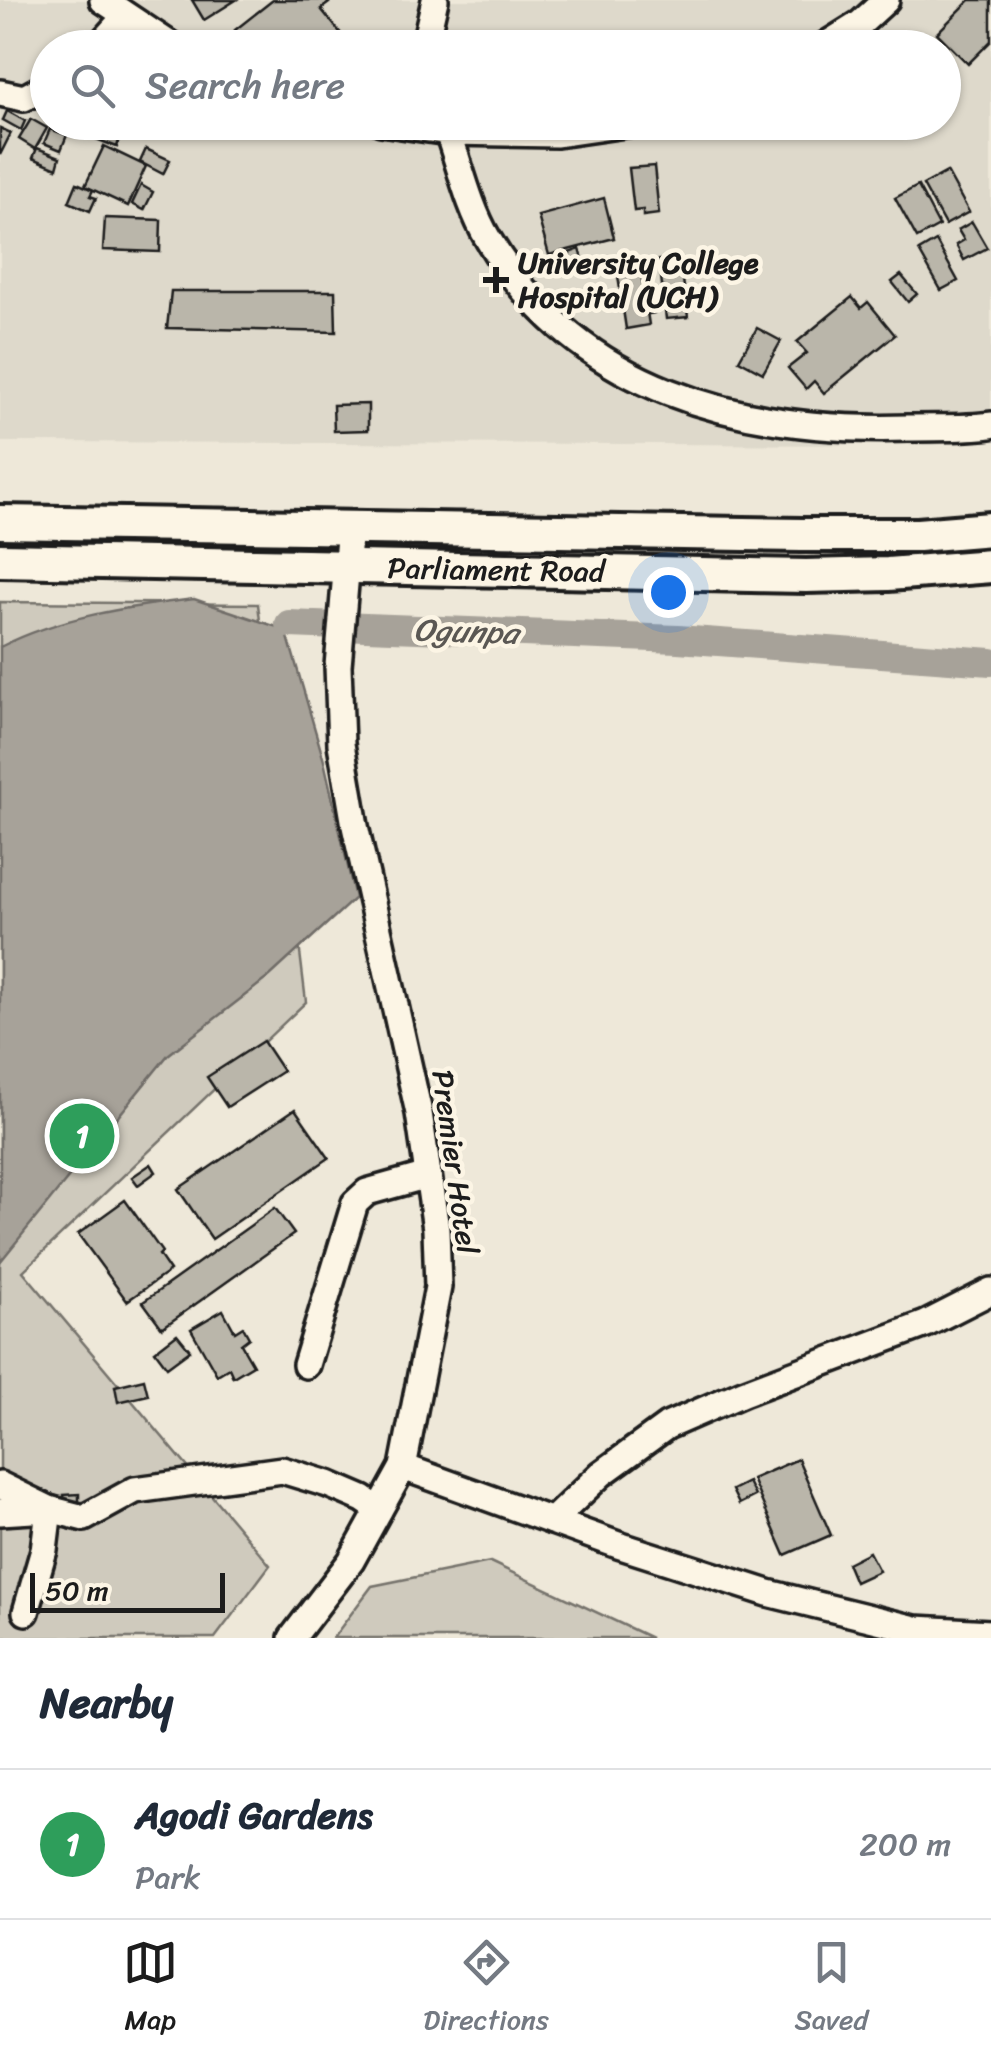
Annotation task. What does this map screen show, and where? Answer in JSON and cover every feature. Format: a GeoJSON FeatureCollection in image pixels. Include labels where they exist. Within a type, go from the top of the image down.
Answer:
{"type":"FeatureCollection","features":[{"type":"Feature","properties":{"kind":"main road","name":"Parliament Road"},"geometry":{"type":"LineString","coordinates":[[0,522],[802,535],[918,535],[991,529]]}},
{"type":"Feature","properties":{"kind":"main road","name":"Parliament Road"},"geometry":{"type":"LineString","coordinates":[[0,560],[806,576],[991,566]]}},
{"type":"Feature","properties":{"kind":"street"},"geometry":{"type":"LineString","coordinates":[[103,0],[147,30]]}},
{"type":"Feature","properties":{"kind":"street"},"geometry":{"type":"LineString","coordinates":[[428,30],[435,0]]}},
{"type":"Feature","properties":{"kind":"street"},"geometry":{"type":"LineString","coordinates":[[850,30],[886,0]]}},
{"type":"Feature","properties":{"kind":"street"},"geometry":{"type":"LineString","coordinates":[[113,30],[125,16]]}},
{"type":"Feature","properties":{"kind":"street"},"geometry":{"type":"LineString","coordinates":[[0,94],[24,98],[30,95]]}},
{"type":"Feature","properties":{"kind":"street"},"geometry":{"type":"LineString","coordinates":[[451,140],[486,236],[526,292],[572,336],[624,371],[672,396],[726,413],[845,430],[991,425]]}},
{"type":"Feature","properties":{"kind":"street","name":"Premier Hotel"},"geometry":{"type":"LineString","coordinates":[[292,1638],[351,1561],[402,1467],[438,1287],[436,1229],[419,1113],[355,826],[341,744],[338,666],[350,526]]}},
{"type":"Feature","properties":{"kind":"street"},"geometry":{"type":"LineString","coordinates":[[306,1365],[355,1203],[367,1192],[428,1175]]}},
{"type":"Feature","properties":{"kind":"street"},"geometry":{"type":"LineString","coordinates":[[552,1521],[601,1474],[667,1426],[926,1324],[991,1291]]}},
{"type":"Feature","properties":{"kind":"street"},"geometry":{"type":"LineString","coordinates":[[402,1467],[768,1593],[915,1629],[991,1633]]}},
{"type":"Feature","properties":{"kind":"street"},"geometry":{"type":"LineString","coordinates":[[0,1485],[48,1509],[84,1518],[134,1490],[282,1470],[328,1484],[379,1510]]}},
{"type":"Feature","properties":{"kind":"street"},"geometry":{"type":"LineString","coordinates":[[0,1512],[48,1509]]}},
{"type":"Feature","properties":{"kind":"street"},"geometry":{"type":"LineString","coordinates":[[26,1612],[44,1550],[48,1509]]}},
{"type":"Feature","properties":{"kind":"shaded area","name":"University College Hospital (UCH)"},"geometry":{"type":"Polygon","coordinates":[[[0,0],[991,0],[991,437],[933,445],[0,442],[0,0]]]}},
{"type":"Feature","properties":{"kind":"shaded area"},"geometry":{"type":"Polygon","coordinates":[[[194,599],[286,630],[324,761],[355,898],[270,976],[168,1055],[0,1262],[0,647],[71,620],[194,599]]]}},
{"type":"Feature","properties":{"kind":"shaded area"},"geometry":{"type":"Polygon","coordinates":[[[0,602],[258,604],[306,1002],[23,1271],[270,1565],[215,1638],[0,1638],[0,602]]]}},
{"type":"Feature","properties":{"kind":"shaded area"},"geometry":{"type":"Polygon","coordinates":[[[490,1562],[651,1638],[333,1638],[372,1586],[490,1562]]]}},
{"type":"Feature","properties":{"kind":"building"},"geometry":{"type":"Polygon","coordinates":[[[192,0],[236,0],[204,20],[192,0]]]}},
{"type":"Feature","properties":{"kind":"building"},"geometry":{"type":"Polygon","coordinates":[[[273,0],[326,0],[329,3],[321,9],[338,30],[235,30],[273,0]]]}},
{"type":"Feature","properties":{"kind":"building"},"geometry":{"type":"Polygon","coordinates":[[[970,0],[991,0],[991,41],[968,64],[961,57],[961,30],[940,30],[970,0]]]}},
{"type":"Feature","properties":{"kind":"building"},"geometry":{"type":"Polygon","coordinates":[[[7,111],[25,121],[21,130],[3,120],[7,111]]]}},
{"type":"Feature","properties":{"kind":"building"},"geometry":{"type":"Polygon","coordinates":[[[30,121],[30,140],[40,140],[35,149],[19,139],[30,121]]]}},
{"type":"Feature","properties":{"kind":"building"},"geometry":{"type":"Polygon","coordinates":[[[0,128],[11,133],[0,155],[0,128]]]}},
{"type":"Feature","properties":{"kind":"building"},"geometry":{"type":"Polygon","coordinates":[[[45,140],[65,140],[61,150],[44,143],[45,140]]]}},
{"type":"Feature","properties":{"kind":"building"},"geometry":{"type":"Polygon","coordinates":[[[99,140],[119,140],[117,147],[99,140]]]}},
{"type":"Feature","properties":{"kind":"building"},"geometry":{"type":"Polygon","coordinates":[[[104,146],[146,166],[128,206],[85,186],[104,146]]]}},
{"type":"Feature","properties":{"kind":"building"},"geometry":{"type":"Polygon","coordinates":[[[37,148],[60,157],[57,168],[33,158],[37,148]]]}},
{"type":"Feature","properties":{"kind":"building"},"geometry":{"type":"Polygon","coordinates":[[[146,149],[170,160],[163,174],[140,162],[146,149]]]}},
{"type":"Feature","properties":{"kind":"building"},"geometry":{"type":"Polygon","coordinates":[[[654,166],[659,214],[643,216],[643,210],[634,211],[629,168],[654,166]]]}},
{"type":"Feature","properties":{"kind":"building"},"geometry":{"type":"Polygon","coordinates":[[[947,172],[969,212],[945,225],[923,185],[947,172]]]}},
{"type":"Feature","properties":{"kind":"building"},"geometry":{"type":"Polygon","coordinates":[[[77,183],[93,190],[90,196],[96,198],[90,211],[69,202],[77,183]]]}},
{"type":"Feature","properties":{"kind":"building"},"geometry":{"type":"Polygon","coordinates":[[[141,185],[153,192],[144,210],[132,204],[141,185]]]}},
{"type":"Feature","properties":{"kind":"building"},"geometry":{"type":"Polygon","coordinates":[[[918,186],[939,226],[917,238],[895,198],[918,186]]]}},
{"type":"Feature","properties":{"kind":"building"},"geometry":{"type":"Polygon","coordinates":[[[604,198],[614,238],[549,255],[538,216],[604,198]]]}},
{"type":"Feature","properties":{"kind":"building"},"geometry":{"type":"Polygon","coordinates":[[[105,218],[161,220],[160,252],[103,250],[105,218]]]}},
{"type":"Feature","properties":{"kind":"building"},"geometry":{"type":"Polygon","coordinates":[[[972,222],[987,248],[964,260],[956,245],[964,240],[958,230],[972,222]]]}},
{"type":"Feature","properties":{"kind":"building"},"geometry":{"type":"Polygon","coordinates":[[[936,241],[958,281],[941,290],[919,251],[936,241]]]}},
{"type":"Feature","properties":{"kind":"building"},"geometry":{"type":"Polygon","coordinates":[[[580,249],[583,259],[556,269],[552,259],[580,249]]]}},
{"type":"Feature","properties":{"kind":"building"},"geometry":{"type":"Polygon","coordinates":[[[680,257],[688,317],[666,319],[659,260],[680,257]]]}},
{"type":"Feature","properties":{"kind":"building"},"geometry":{"type":"Polygon","coordinates":[[[641,273],[649,325],[626,329],[618,276],[641,273]]]}},
{"type":"Feature","properties":{"kind":"building"},"geometry":{"type":"Polygon","coordinates":[[[901,275],[917,294],[908,302],[892,282],[901,275]]]}},
{"type":"Feature","properties":{"kind":"building"},"geometry":{"type":"Polygon","coordinates":[[[171,291],[335,291],[336,332],[167,328],[171,291]]]}},
{"type":"Feature","properties":{"kind":"building"},"geometry":{"type":"Polygon","coordinates":[[[651,293],[654,313],[649,314],[646,294],[651,293]]]}},
{"type":"Feature","properties":{"kind":"building"},"geometry":{"type":"Polygon","coordinates":[[[852,297],[861,308],[868,302],[895,335],[824,393],[814,381],[806,389],[788,368],[807,353],[797,342],[852,297]]]}},
{"type":"Feature","properties":{"kind":"building"},"geometry":{"type":"Polygon","coordinates":[[[757,328],[781,341],[763,373],[739,360],[757,328]]]}},
{"type":"Feature","properties":{"kind":"building"},"geometry":{"type":"Polygon","coordinates":[[[368,404],[368,430],[334,431],[333,405],[368,404]]]}},
{"type":"Feature","properties":{"kind":"building"},"geometry":{"type":"Polygon","coordinates":[[[263,1041],[283,1071],[227,1107],[207,1077],[263,1041]]]}},
{"type":"Feature","properties":{"kind":"building"},"geometry":{"type":"Polygon","coordinates":[[[295,1109],[329,1158],[212,1239],[178,1189],[295,1109]]]}},
{"type":"Feature","properties":{"kind":"building"},"geometry":{"type":"Polygon","coordinates":[[[151,1164],[156,1172],[138,1185],[132,1177],[151,1164]]]}},
{"type":"Feature","properties":{"kind":"building"},"geometry":{"type":"Polygon","coordinates":[[[125,1200],[162,1252],[159,1255],[170,1271],[127,1301],[78,1234],[125,1200]]]}},
{"type":"Feature","properties":{"kind":"building"},"geometry":{"type":"Polygon","coordinates":[[[275,1208],[294,1234],[162,1328],[143,1302],[275,1208]]]}},
{"type":"Feature","properties":{"kind":"building"},"geometry":{"type":"Polygon","coordinates":[[[223,1310],[235,1332],[243,1327],[249,1338],[241,1344],[253,1365],[233,1377],[229,1368],[217,1375],[191,1329],[223,1310]]]}},
{"type":"Feature","properties":{"kind":"building"},"geometry":{"type":"Polygon","coordinates":[[[177,1334],[190,1350],[167,1367],[155,1351],[177,1334]]]}},
{"type":"Feature","properties":{"kind":"building"},"geometry":{"type":"Polygon","coordinates":[[[144,1379],[148,1395],[118,1402],[115,1386],[144,1379]]]}},
{"type":"Feature","properties":{"kind":"building"},"geometry":{"type":"Polygon","coordinates":[[[798,1459],[831,1535],[785,1555],[752,1479],[798,1459]]]}},
{"type":"Feature","properties":{"kind":"building"},"geometry":{"type":"Polygon","coordinates":[[[748,1482],[755,1496],[739,1504],[732,1490],[748,1482]]]}},
{"type":"Feature","properties":{"kind":"building"},"geometry":{"type":"Polygon","coordinates":[[[79,1494],[79,1507],[65,1508],[64,1495],[79,1494]]]}},
{"type":"Feature","properties":{"kind":"building"},"geometry":{"type":"Polygon","coordinates":[[[869,1552],[879,1571],[855,1582],[847,1563],[869,1552]]]}},
{"type":"Feature","properties":{"kind":"waterway","name":"Ogunpa"},"geometry":{"type":"LineString","coordinates":[[289,624],[678,639],[991,662]]}},
{"type":"Feature","properties":{"kind":"place","name":"University College Hospital (UCH)"},"geometry":{"type":"Point","coordinates":[496,280]}},
{"type":"Feature","properties":{"kind":"place","name":"Agodi Gardens"},"geometry":{"type":"Point","coordinates":[82,1136]}}]}
